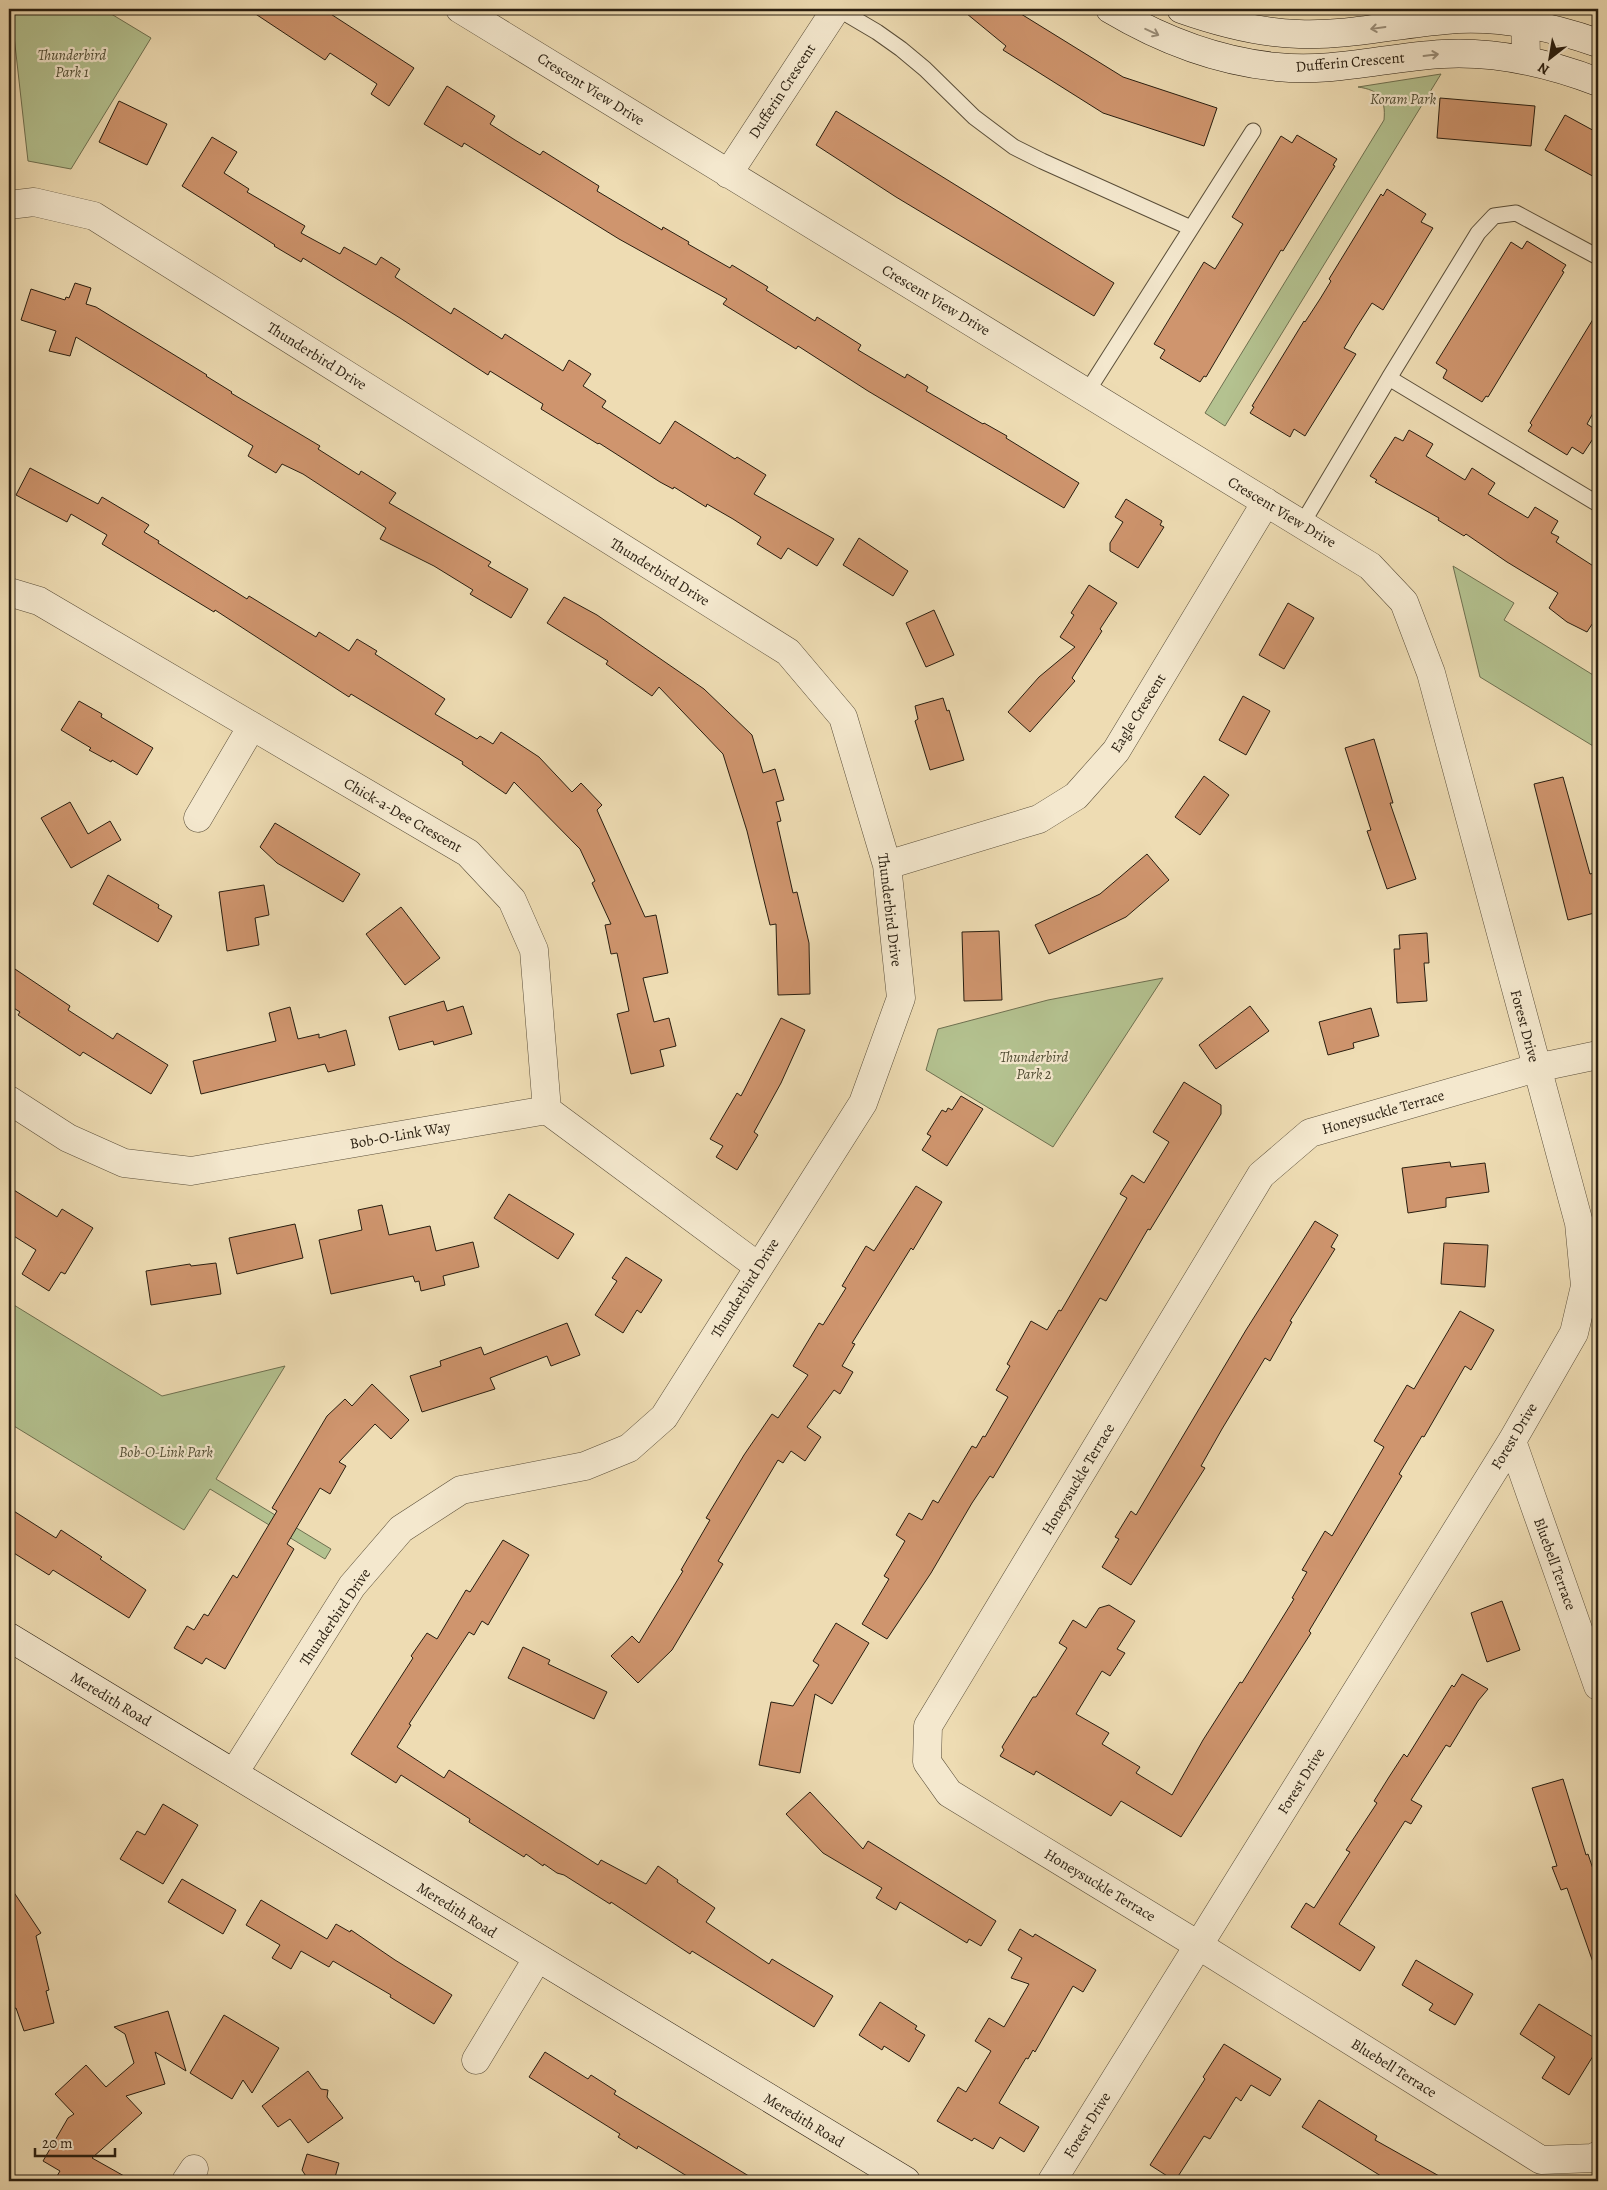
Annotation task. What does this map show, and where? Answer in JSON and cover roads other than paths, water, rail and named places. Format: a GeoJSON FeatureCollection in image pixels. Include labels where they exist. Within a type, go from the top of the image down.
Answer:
{"type":"FeatureCollection","features":[{"type":"Feature","properties":{"kind":"street","name":"Crescent View Drive"},"geometry":{"type":"LineString","coordinates":[[460,9],[1370,566],[1404,602]]}},
{"type":"Feature","properties":{"kind":"street","name":"Dufferin Crescent"},"geometry":{"type":"LineString","coordinates":[[728,174],[837,9]]}},
{"type":"Feature","properties":{"kind":"street","name":"Dufferin Crescent"},"geometry":{"type":"LineString","coordinates":[[1110,9],[1138,26],[1178,44],[1246,63],[1278,67],[1343,66],[1443,54],[1487,54],[1526,59],[1560,68],[1598,82]]}},
{"type":"Feature","properties":{"kind":"street","name":"Dufferin Crescent"},"geometry":{"type":"LineString","coordinates":[[1180,9],[1217,22],[1259,30],[1297,34],[1337,34],[1448,20],[1525,16],[1552,28],[1598,43]]}},
{"type":"Feature","properties":{"kind":"street"},"geometry":{"type":"LineString","coordinates":[[1525,16],[1526,59]]}},
{"type":"Feature","properties":{"kind":"street","name":"Thunderbird Drive"},"geometry":{"type":"LineString","coordinates":[[9,205],[34,202],[94,216],[788,652],[843,718],[887,865],[901,998],[863,1102],[664,1417],[629,1448],[585,1466],[461,1490],[401,1529],[352,1586],[234,1773]]}},
{"type":"Feature","properties":{"kind":"street","name":"Eagle Crescent"},"geometry":{"type":"LineString","coordinates":[[887,865],[1039,819],[1076,796],[1116,751],[1266,502]]}},
{"type":"Feature","properties":{"kind":"street","name":"Chick-a-Dee Crescent"},"geometry":{"type":"LineString","coordinates":[[9,592],[39,601],[468,853],[512,900],[534,950],[547,1110]]}},
{"type":"Feature","properties":{"kind":"street","name":"Forest Drive"},"geometry":{"type":"LineString","coordinates":[[1052,2181],[1512,1441],[1574,1333],[1585,1286],[1579,1223],[1430,673],[1404,602]]}},
{"type":"Feature","properties":{"kind":"street"},"geometry":{"type":"LineString","coordinates":[[198,818],[252,726]]}},
{"type":"Feature","properties":{"kind":"street","name":"Honeysuckle Terrace"},"geometry":{"type":"LineString","coordinates":[[1198,1945],[949,1793],[927,1762],[928,1726],[1261,1175],[1310,1132],[1536,1068],[1598,1055]]}},
{"type":"Feature","properties":{"kind":"street","name":"Bob-O-Link Way"},"geometry":{"type":"LineString","coordinates":[[9,1100],[68,1138],[124,1163],[191,1171],[547,1110]]}},
{"type":"Feature","properties":{"kind":"street"},"geometry":{"type":"LineString","coordinates":[[547,1110],[759,1267]]}},
{"type":"Feature","properties":{"kind":"street","name":"Bluebell Terrace"},"geometry":{"type":"LineString","coordinates":[[1512,1441],[1598,1686]]}},
{"type":"Feature","properties":{"kind":"street","name":"Meredith Road"},"geometry":{"type":"LineString","coordinates":[[9,1637],[537,1959],[906,2181]]}},
{"type":"Feature","properties":{"kind":"street","name":"Bluebell Terrace"},"geometry":{"type":"LineString","coordinates":[[1198,1945],[1541,2160],[1594,2158],[1598,2155]]}},
{"type":"Feature","properties":{"kind":"street"},"geometry":{"type":"LineString","coordinates":[[476,2060],[537,1959]]}},
{"type":"Feature","properties":{"kind":"lane"},"geometry":{"type":"LineString","coordinates":[[837,9],[878,32],[907,54],[945,87],[974,117],[1014,147],[1191,228]]}},
{"type":"Feature","properties":{"kind":"lane"},"geometry":{"type":"LineString","coordinates":[[1087,392],[1253,131]]}},
{"type":"Feature","properties":{"kind":"lane"},"geometry":{"type":"LineString","coordinates":[[1302,524],[1478,233],[1494,216],[1516,213],[1598,258]]}},
{"type":"Feature","properties":{"kind":"lane"},"geometry":{"type":"LineString","coordinates":[[1389,378],[1598,504]]}},
{"type":"Feature","properties":{"kind":"park label","name":"Thunderbird Park 1"},"geometry":{"type":"Point","coordinates":[72,64]}},
{"type":"Feature","properties":{"kind":"park label","name":"Koram Park"},"geometry":{"type":"Point","coordinates":[1403,99]}},
{"type":"Feature","properties":{"kind":"park label","name":"Thunderbird Park 2"},"geometry":{"type":"Point","coordinates":[1034,1066]}},
{"type":"Feature","properties":{"kind":"park label","name":"Bob-O-Link Park"},"geometry":{"type":"Point","coordinates":[166,1452]}}]}
